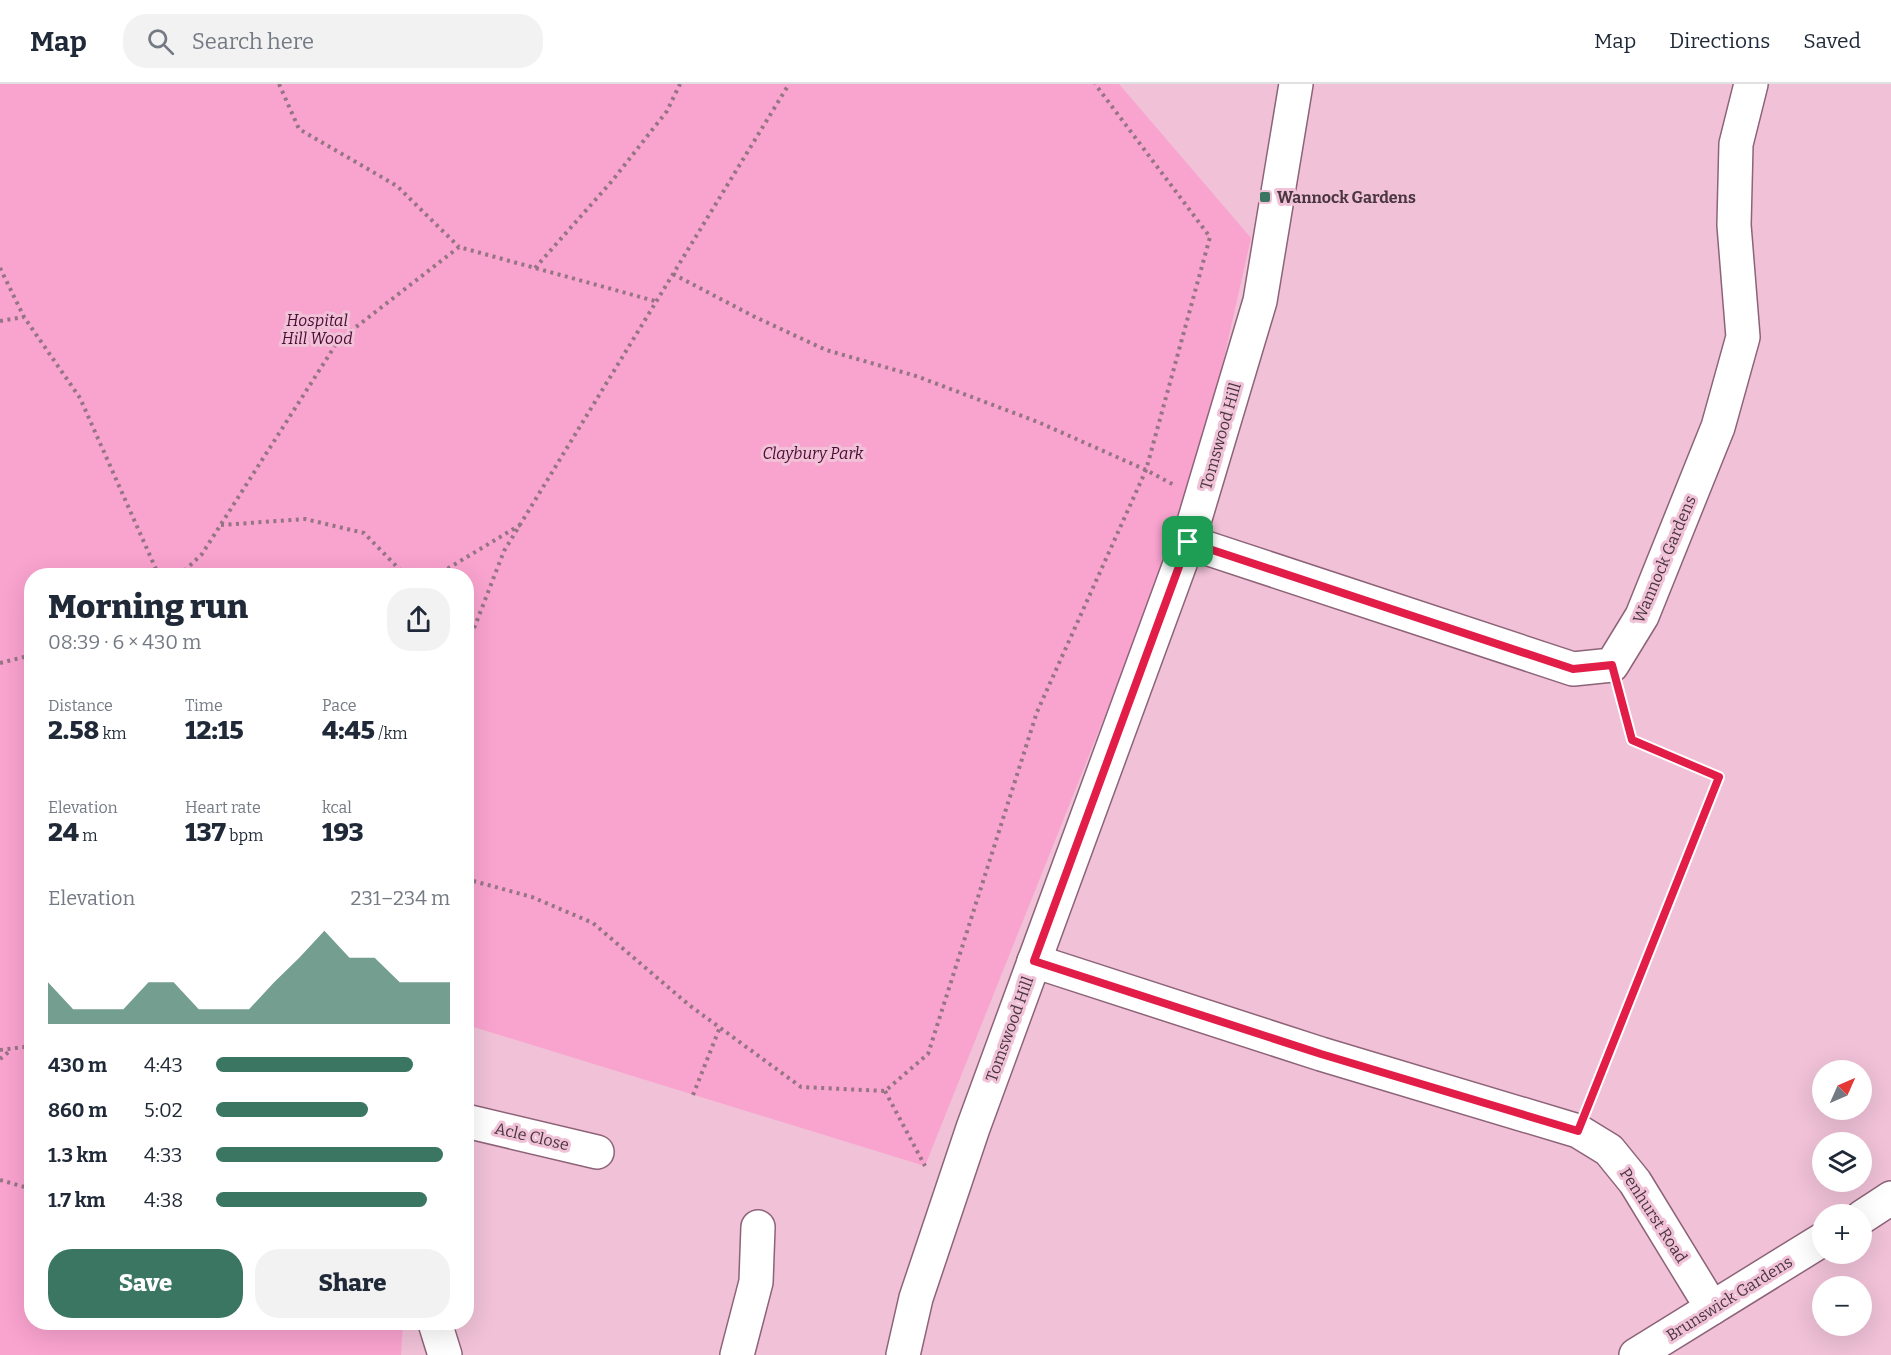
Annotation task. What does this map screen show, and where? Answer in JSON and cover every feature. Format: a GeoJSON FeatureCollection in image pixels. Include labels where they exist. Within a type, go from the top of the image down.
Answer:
{"type":"FeatureCollection","features":[{"type":"Feature","properties":{"kind":"street","name":"Tomswood Hill"},"geometry":{"type":"LineString","coordinates":[[903,1355],[916,1298],[973,1128],[1188,542],[1260,301],[1296,84]]}},
{"type":"Feature","properties":{"kind":"street","name":"Wannock Gardens"},"geometry":{"type":"LineString","coordinates":[[1612,665],[1642,616],[1718,426],[1743,337],[1734,225],[1736,144],[1751,84]]}},
{"type":"Feature","properties":{"kind":"street"},"geometry":{"type":"LineString","coordinates":[[1188,542],[1573,669],[1612,665]]}},
{"type":"Feature","properties":{"kind":"street","name":"Penhurst Road"},"geometry":{"type":"LineString","coordinates":[[1034,961],[1321,1054],[1578,1131],[1609,1150],[1635,1182],[1713,1308]]}},
{"type":"Feature","properties":{"kind":"street","name":"Acle Close"},"geometry":{"type":"LineString","coordinates":[[474,1123],[597,1152]]}},
{"type":"Feature","properties":{"kind":"street"},"geometry":{"type":"LineString","coordinates":[[1872,1210],[1891,1198]]}},
{"type":"Feature","properties":{"kind":"street"},"geometry":{"type":"LineString","coordinates":[[737,1355],[756,1282],[759,1227]]}},
{"type":"Feature","properties":{"kind":"street","name":"Brunswick Gardens"},"geometry":{"type":"LineString","coordinates":[[1636,1355],[1812,1246]]}},
{"type":"Feature","properties":{"kind":"street"},"geometry":{"type":"LineString","coordinates":[[437,1330],[445,1355]]}},
{"type":"Feature","properties":{"kind":"path"},"geometry":{"type":"LineString","coordinates":[[279,84],[299,129],[397,186],[459,247],[656,301]]}},
{"type":"Feature","properties":{"kind":"path"},"geometry":{"type":"LineString","coordinates":[[535,268],[612,181],[653,129],[667,111],[680,84]]}},
{"type":"Feature","properties":{"kind":"path"},"geometry":{"type":"LineString","coordinates":[[474,628],[504,551],[789,84]]}},
{"type":"Feature","properties":{"kind":"path"},"geometry":{"type":"LineString","coordinates":[[474,881],[532,897],[593,923],[689,1005],[801,1087],[885,1091],[928,1054],[1037,712],[1146,470],[1210,237],[1095,84]]}},
{"type":"Feature","properties":{"kind":"path"},"geometry":{"type":"LineString","coordinates":[[187,568],[202,554],[338,341],[459,247]]}},
{"type":"Feature","properties":{"kind":"path"},"geometry":{"type":"LineString","coordinates":[[0,268],[24,317],[80,398],[155,568]]}},
{"type":"Feature","properties":{"kind":"path"},"geometry":{"type":"LineString","coordinates":[[673,274],[753,316],[826,350],[916,376],[1038,422],[1146,470],[1193,495],[1203,493]]}},
{"type":"Feature","properties":{"kind":"path"},"geometry":{"type":"LineString","coordinates":[[0,321],[24,317]]}},
{"type":"Feature","properties":{"kind":"path"},"geometry":{"type":"LineString","coordinates":[[220,525],[305,519],[364,533],[398,568]]}},
{"type":"Feature","properties":{"kind":"path"},"geometry":{"type":"LineString","coordinates":[[449,568],[520,525]]}},
{"type":"Feature","properties":{"kind":"path"},"geometry":{"type":"LineString","coordinates":[[0,663],[24,657]]}},
{"type":"Feature","properties":{"kind":"path"},"geometry":{"type":"LineString","coordinates":[[1578,1131],[1719,777],[1632,740],[1612,665]]}},
{"type":"Feature","properties":{"kind":"path"},"geometry":{"type":"LineString","coordinates":[[693,1095],[720,1027]]}},
{"type":"Feature","properties":{"kind":"path"},"geometry":{"type":"LineString","coordinates":[[0,1050],[24,1047]]}},
{"type":"Feature","properties":{"kind":"path"},"geometry":{"type":"LineString","coordinates":[[0,1059],[12,1048]]}},
{"type":"Feature","properties":{"kind":"path"},"geometry":{"type":"LineString","coordinates":[[885,1091],[925,1166]]}},
{"type":"Feature","properties":{"kind":"path"},"geometry":{"type":"LineString","coordinates":[[0,1180],[24,1187]]}},
{"type":"Feature","properties":{"kind":"green space","name":"Claybury Park"},"geometry":{"type":"Polygon","coordinates":[[[0,84],[1119,84],[1251,238],[1193,495],[925,1166],[474,1027],[474,568],[24,568],[24,1330],[403,1330],[401,1355],[0,1355],[0,84]]]}},
{"type":"Feature","properties":{"kind":"place","name":"Wannock Gardens"},"geometry":{"type":"Point","coordinates":[1265,197]}},
{"type":"Feature","properties":{"kind":"route"},"geometry":{"type":"LineString","coordinates":[[1188,542],[1573,669],[1612,665],[1632,740],[1719,777],[1578,1131],[1321,1054],[1034,961],[1188,542]]}},
{"type":"Feature","properties":{"kind":"park label","name":"Hospital Hill Wood"},"geometry":{"type":"Point","coordinates":[317,329]}}]}
